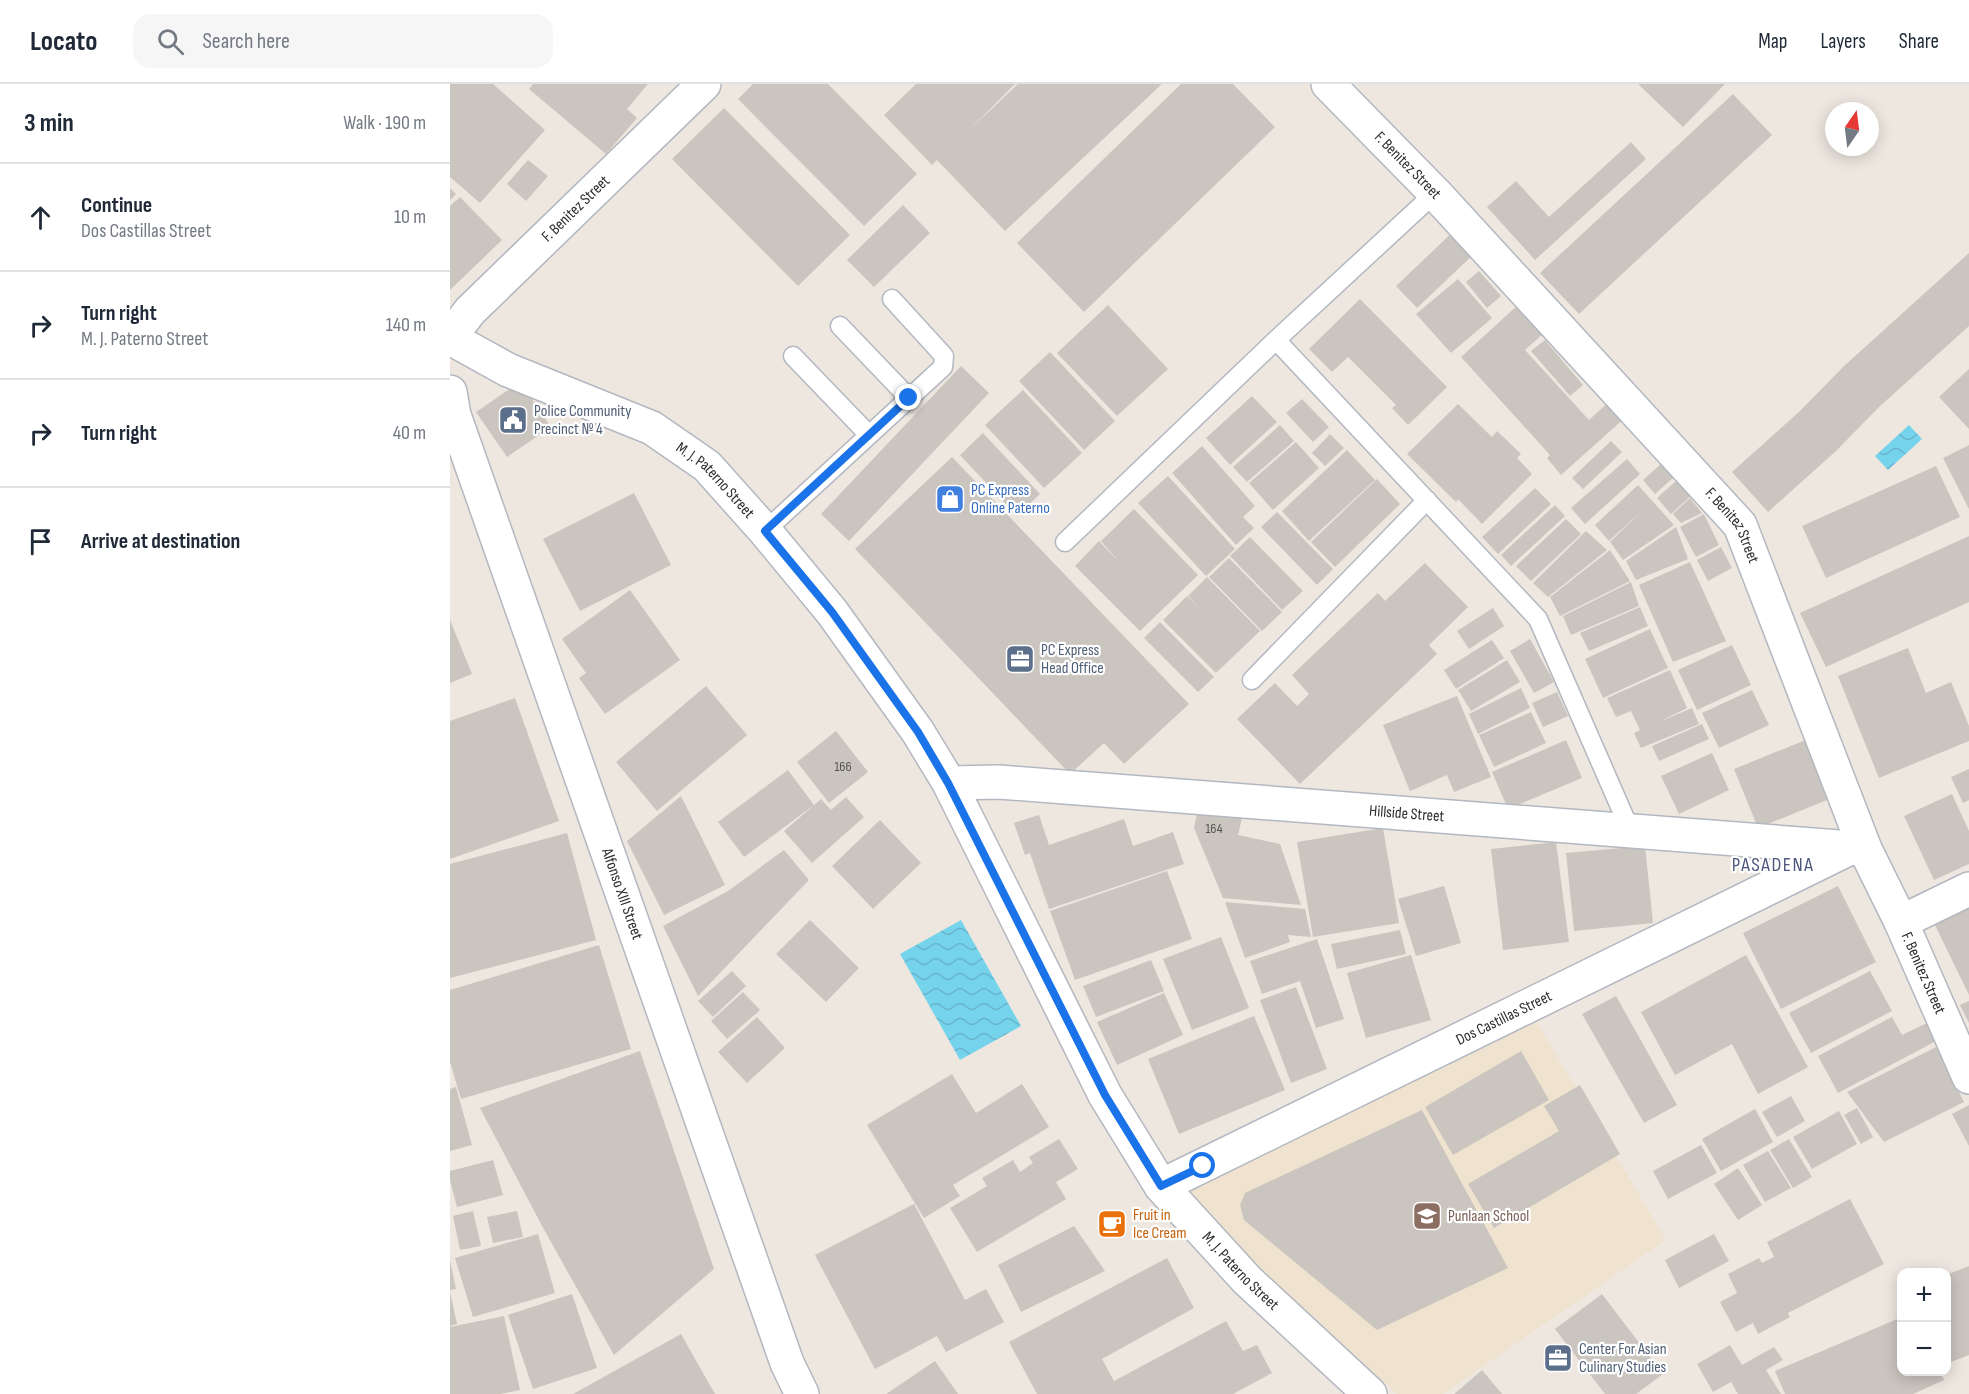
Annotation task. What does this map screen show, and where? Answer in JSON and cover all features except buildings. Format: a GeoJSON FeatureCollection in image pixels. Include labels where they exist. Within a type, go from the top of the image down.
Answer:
{"type":"FeatureCollection","features":[{"type":"Feature","properties":{"kind":"street","name":"F. Benitez Street"},"geometry":{"type":"LineString","coordinates":[[450,338],[470,311],[704,84]]}},
{"type":"Feature","properties":{"kind":"street","name":"F. Benitez Street"},"geometry":{"type":"LineString","coordinates":[[1328,84],[1435,193],[1740,525],[1856,849],[1901,922],[1969,1077]]}},
{"type":"Feature","properties":{"kind":"street","name":"M. J. Paterno Street"},"geometry":{"type":"LineString","coordinates":[[450,338],[507,370],[652,428],[707,466],[765,531],[832,612],[918,732],[948,783],[1105,1095],[1161,1186],[1248,1280],[1370,1394]]}},
{"type":"Feature","properties":{"kind":"street","name":"Alfonso XIII Street"},"geometry":{"type":"LineString","coordinates":[[450,392],[454,415],[760,1287],[787,1363],[802,1394]]}},
{"type":"Feature","properties":{"kind":"street","name":"Hillside Street"},"geometry":{"type":"LineString","coordinates":[[948,783],[999,782],[1856,849]]}},
{"type":"Feature","properties":{"kind":"street","name":"Dos Castillas Street"},"geometry":{"type":"LineString","coordinates":[[1161,1186],[1856,849]]}},
{"type":"Feature","properties":{"kind":"street"},"geometry":{"type":"LineString","coordinates":[[1901,922],[1969,889]]}},
{"type":"Feature","properties":{"kind":"lane"},"geometry":{"type":"LineString","coordinates":[[1065,542],[1276,340],[1435,193]]}},
{"type":"Feature","properties":{"kind":"lane"},"geometry":{"type":"LineString","coordinates":[[765,531],[944,367],[944,356],[892,299]]}},
{"type":"Feature","properties":{"kind":"lane"},"geometry":{"type":"LineString","coordinates":[[840,326],[909,398]]}},
{"type":"Feature","properties":{"kind":"lane"},"geometry":{"type":"LineString","coordinates":[[1276,340],[1538,619],[1631,832]]}},
{"type":"Feature","properties":{"kind":"lane"},"geometry":{"type":"LineString","coordinates":[[793,356],[869,435]]}},
{"type":"Feature","properties":{"kind":"lane"},"geometry":{"type":"LineString","coordinates":[[1252,680],[1427,500]]}},
{"type":"Feature","properties":{"kind":"shaded area","name":"Punlaan School"},"geometry":{"type":"Polygon","coordinates":[[[1535,1019],[1666,1240],[1443,1394],[1397,1394],[1177,1193],[1535,1019]]]}},
{"type":"Feature","properties":{"kind":"water"},"geometry":{"type":"Polygon","coordinates":[[[1909,425],[1922,439],[1888,470],[1875,456],[1909,425]]]}},
{"type":"Feature","properties":{"kind":"water"},"geometry":{"type":"Polygon","coordinates":[[[961,920],[1021,1026],[960,1060],[900,954],[961,920]]]}},
{"type":"Feature","properties":{"kind":"place","name":"Police Community Precinct № 4"},"geometry":{"type":"Point","coordinates":[513,420]}},
{"type":"Feature","properties":{"kind":"place","name":"PC Express Online Paterno"},"geometry":{"type":"Point","coordinates":[950,499]}},
{"type":"Feature","properties":{"kind":"place","name":"PC Express Head Office"},"geometry":{"type":"Point","coordinates":[1020,659]}},
{"type":"Feature","properties":{"kind":"place","name":"Punlaan School"},"geometry":{"type":"Point","coordinates":[1427,1216]}},
{"type":"Feature","properties":{"kind":"place","name":"Fruit in Ice Cream"},"geometry":{"type":"Point","coordinates":[1112,1224]}},
{"type":"Feature","properties":{"kind":"place","name":"Center For Asian Culinary Studies"},"geometry":{"type":"Point","coordinates":[1558,1358]}},
{"type":"Feature","properties":{"kind":"district","name":"PASADENA"},"geometry":{"type":"Point","coordinates":[1773,865]}},
{"type":"Feature","properties":{"kind":"route"},"geometry":{"type":"LineString","coordinates":[[909,398],[765,531],[832,612],[918,732],[948,783],[1105,1095],[1161,1186],[1203,1166]]}}]}
